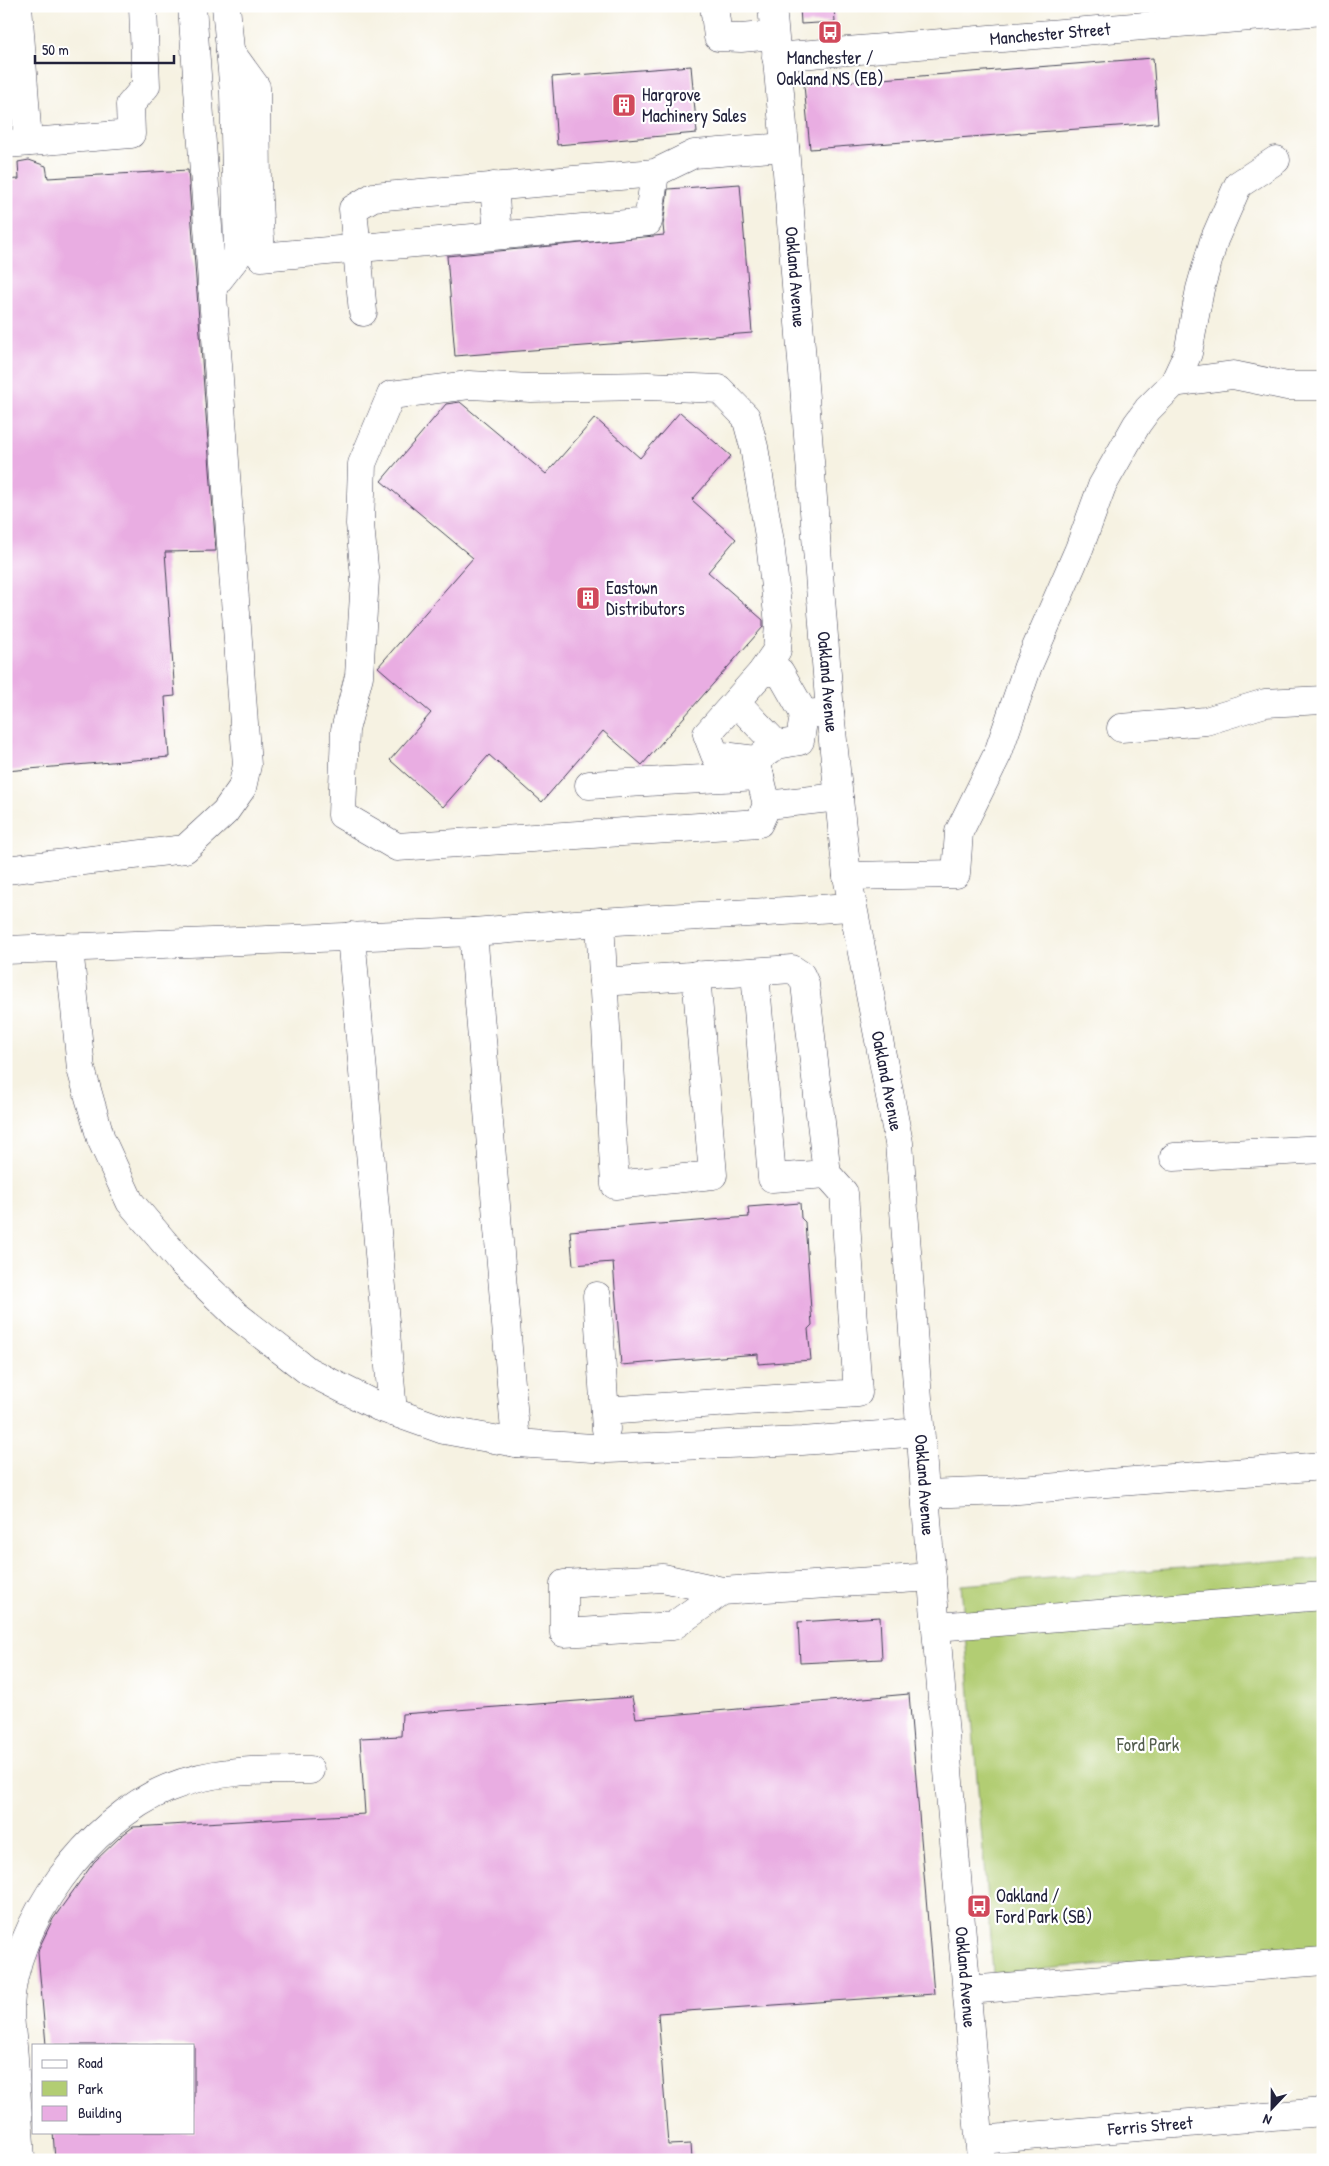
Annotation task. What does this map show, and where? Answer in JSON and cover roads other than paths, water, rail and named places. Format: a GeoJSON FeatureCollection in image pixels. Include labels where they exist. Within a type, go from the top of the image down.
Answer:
{"type":"FeatureCollection","features":[{"type":"Feature","properties":{"kind":"street"},"geometry":{"type":"LineString","coordinates":[[18,6],[17,143],[131,134],[130,105],[146,86],[143,6]]}},
{"type":"Feature","properties":{"kind":"street"},"geometry":{"type":"LineString","coordinates":[[6,870],[185,849],[225,812],[242,788],[247,765],[192,6]]}},
{"type":"Feature","properties":{"kind":"street"},"geometry":{"type":"LineString","coordinates":[[212,288],[238,256],[234,93],[226,6]]}},
{"type":"Feature","properties":{"kind":"street","name":"Manchester Street"},"geometry":{"type":"LineString","coordinates":[[714,6],[718,37],[741,38],[775,46],[1321,9]]}},
{"type":"Feature","properties":{"kind":"street","name":"Oakland Avenue"},"geometry":{"type":"LineString","coordinates":[[772,6],[785,146],[817,713],[839,797],[851,907],[899,1143],[920,1432],[980,2150]]}},
{"type":"Feature","properties":{"kind":"street"},"geometry":{"type":"LineString","coordinates":[[230,51],[256,87],[257,182],[261,257],[648,222],[655,173]]}},
{"type":"Feature","properties":{"kind":"street"},"geometry":{"type":"LineString","coordinates":[[363,312],[353,209],[373,197],[655,173],[694,154],[785,146]]}},
{"type":"Feature","properties":{"kind":"street"},"geometry":{"type":"LineString","coordinates":[[847,876],[956,874],[959,832],[998,753],[1028,666],[1079,550],[1102,486],[1137,424],[1148,409],[1174,383],[1188,353],[1200,290],[1214,240],[1238,185],[1276,160]]}},
{"type":"Feature","properties":{"kind":"street"},"geometry":{"type":"LineString","coordinates":[[494,186],[498,235]]}},
{"type":"Feature","properties":{"kind":"street"},"geometry":{"type":"LineString","coordinates":[[1174,383],[1233,375],[1287,386],[1323,386]]}},
{"type":"Feature","properties":{"kind":"street"},"geometry":{"type":"LineString","coordinates":[[736,702],[764,760],[766,805],[759,823],[397,847],[342,815],[345,730],[359,676],[365,588],[360,524],[362,464],[391,395],[469,385],[531,388],[648,386],[719,389],[746,417],[754,447],[770,542],[778,624],[777,650],[762,672],[708,734],[715,755],[764,760]]}},
{"type":"Feature","properties":{"kind":"street"},"geometry":{"type":"LineString","coordinates":[[589,785],[764,760],[800,741],[817,713],[780,672],[762,672]]}},
{"type":"Feature","properties":{"kind":"street"},"geometry":{"type":"LineString","coordinates":[[1121,728],[1206,722],[1265,703],[1323,700]]}},
{"type":"Feature","properties":{"kind":"street"},"geometry":{"type":"LineString","coordinates":[[766,805],[839,797]]}},
{"type":"Feature","properties":{"kind":"street"},"geometry":{"type":"LineString","coordinates":[[6,950],[473,932],[600,922],[851,907]]}},
{"type":"Feature","properties":{"kind":"street"},"geometry":{"type":"LineString","coordinates":[[600,922],[615,1185],[713,1175],[696,975]]}},
{"type":"Feature","properties":{"kind":"street"},"geometry":{"type":"LineString","coordinates":[[473,932],[516,1443]]}},
{"type":"Feature","properties":{"kind":"street"},"geometry":{"type":"LineString","coordinates":[[351,936],[394,1412]]}},
{"type":"Feature","properties":{"kind":"street"},"geometry":{"type":"LineString","coordinates":[[70,947],[81,1069],[101,1139],[130,1202],[180,1261],[236,1315],[308,1371],[379,1407],[444,1430],[516,1443],[608,1449],[802,1441],[920,1432]]}},
{"type":"Feature","properties":{"kind":"street"},"geometry":{"type":"LineString","coordinates":[[603,982],[792,969],[801,975],[805,984],[827,1174],[844,1193],[858,1392],[606,1411]]}},
{"type":"Feature","properties":{"kind":"street"},"geometry":{"type":"LineString","coordinates":[[755,972],[772,1178],[827,1174]]}},
{"type":"Feature","properties":{"kind":"street"},"geometry":{"type":"LineString","coordinates":[[1174,1157],[1323,1149]]}},
{"type":"Feature","properties":{"kind":"street"},"geometry":{"type":"LineString","coordinates":[[597,1296],[608,1449]]}},
{"type":"Feature","properties":{"kind":"street"},"geometry":{"type":"LineString","coordinates":[[925,1494],[1006,1491],[1323,1466]]}},
{"type":"Feature","properties":{"kind":"street"},"geometry":{"type":"LineString","coordinates":[[722,1591],[673,1626],[564,1634],[564,1584],[663,1578],[722,1591],[932,1577]]}},
{"type":"Feature","properties":{"kind":"street"},"geometry":{"type":"LineString","coordinates":[[936,1627],[1323,1596]]}},
{"type":"Feature","properties":{"kind":"street"},"geometry":{"type":"LineString","coordinates":[[21,2160],[10,2008],[15,1975],[34,1920],[66,1871],[113,1823],[168,1788],[206,1776],[242,1770],[310,1770]]}},
{"type":"Feature","properties":{"kind":"street"},"geometry":{"type":"LineString","coordinates":[[968,1990],[1323,1961]]}},
{"type":"Feature","properties":{"kind":"street","name":"Ferris Street"},"geometry":{"type":"LineString","coordinates":[[980,2150],[1323,2112]]}},
{"type":"Feature","properties":{"kind":"place","name":"Manchester / Oakland NS (EB)"},"geometry":{"type":"Point","coordinates":[830,32]}},
{"type":"Feature","properties":{"kind":"place","name":"Hargrove Machinery Sales"},"geometry":{"type":"Point","coordinates":[624,105]}},
{"type":"Feature","properties":{"kind":"place","name":"Eastown Distributors"},"geometry":{"type":"Point","coordinates":[588,598]}},
{"type":"Feature","properties":{"kind":"place","name":"Oakland / Ford Park (SB)"},"geometry":{"type":"Point","coordinates":[979,1906]}},
{"type":"Feature","properties":{"kind":"park label","name":"Ford Park"},"geometry":{"type":"Point","coordinates":[1148,1745]}}]}
